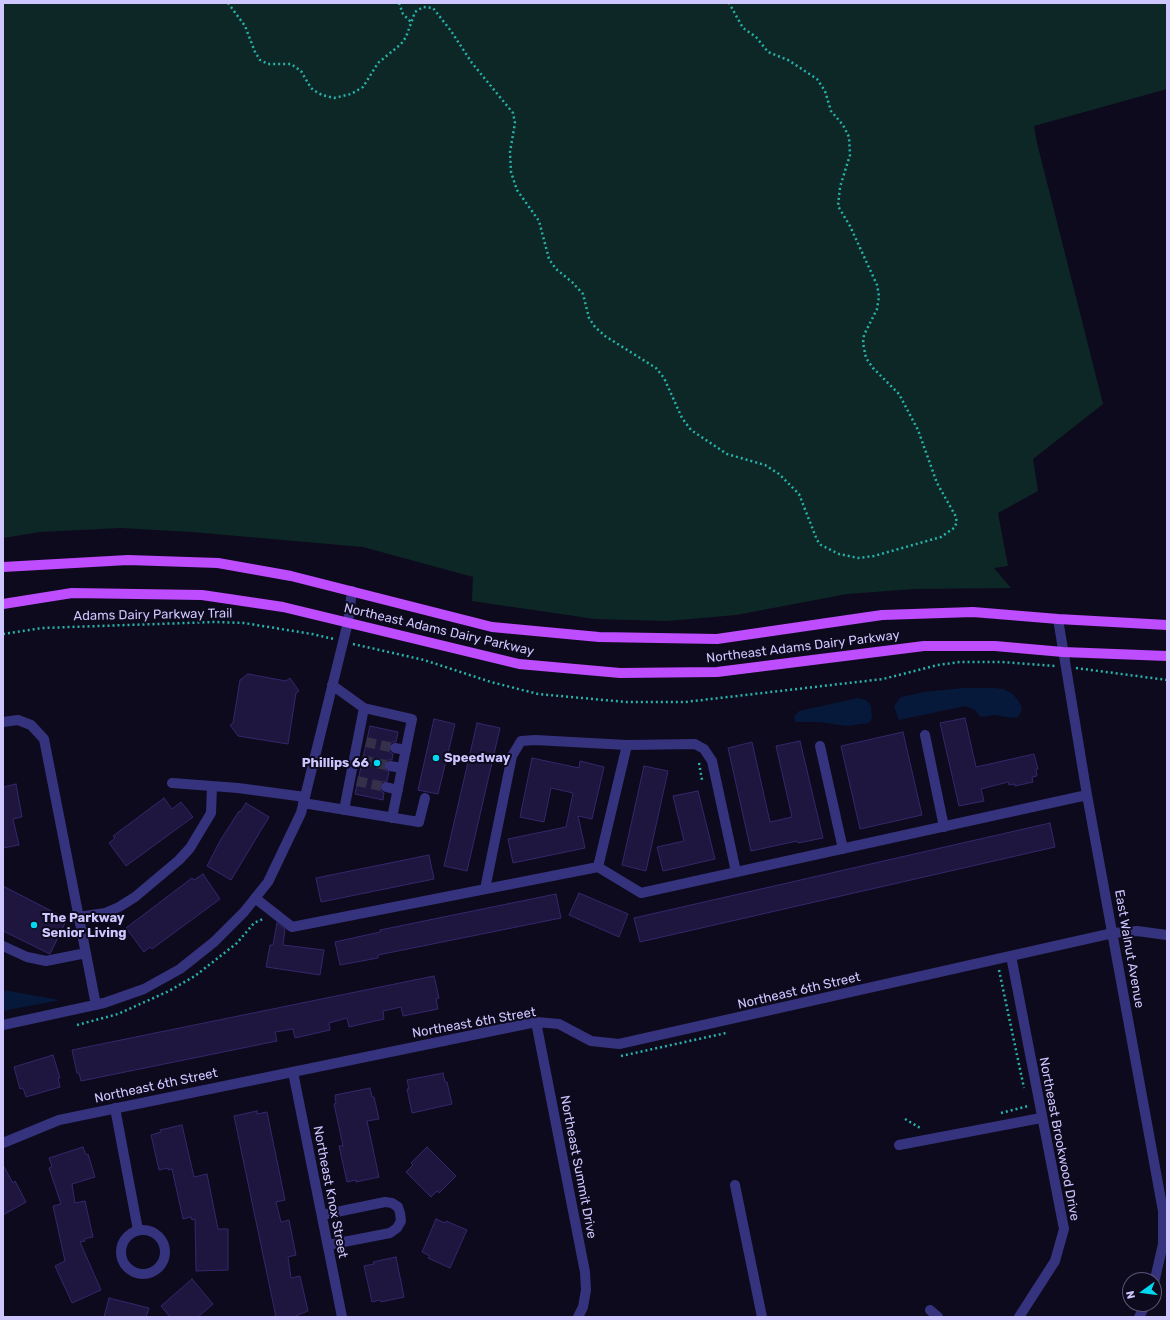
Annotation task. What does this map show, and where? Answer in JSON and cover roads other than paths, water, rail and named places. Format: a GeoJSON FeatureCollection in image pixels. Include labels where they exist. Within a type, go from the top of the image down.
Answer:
{"type":"FeatureCollection","features":[{"type":"Feature","properties":{"kind":"main road","name":"Northeast Adams Dairy Parkway"},"geometry":{"type":"LineString","coordinates":[[3,567],[128,560],[218,563],[291,576],[492,627],[599,638],[717,639],[882,615],[973,612],[1058,619],[1167,625]]}},
{"type":"Feature","properties":{"kind":"main road","name":"Northeast Adams Dairy Parkway"},"geometry":{"type":"LineString","coordinates":[[3,604],[72,593],[202,595],[283,607],[519,664],[620,673],[717,672],[924,646],[995,646],[1063,652],[1167,656]]}},
{"type":"Feature","properties":{"kind":"street"},"geometry":{"type":"LineString","coordinates":[[3,1025],[96,1005],[144,989],[180,969],[214,942],[268,882],[286,848],[304,800],[348,622],[352,591]]}},
{"type":"Feature","properties":{"kind":"street","name":"East Walnut Avenue"},"geometry":{"type":"LineString","coordinates":[[1058,619],[1087,795],[1163,1211],[1163,1244],[1157,1272]]}},
{"type":"Feature","properties":{"kind":"street"},"geometry":{"type":"LineString","coordinates":[[332,685],[364,708],[412,719],[392,818]]}},
{"type":"Feature","properties":{"kind":"street"},"geometry":{"type":"LineString","coordinates":[[344,810],[353,781],[362,742],[364,708]]}},
{"type":"Feature","properties":{"kind":"street"},"geometry":{"type":"LineString","coordinates":[[3,722],[18,720],[31,725],[44,739],[96,1005]]}},
{"type":"Feature","properties":{"kind":"street"},"geometry":{"type":"LineString","coordinates":[[924,735],[944,827]]}},
{"type":"Feature","properties":{"kind":"street"},"geometry":{"type":"LineString","coordinates":[[485,889],[512,756],[521,741],[535,740],[627,745],[695,744],[704,748],[712,761],[736,872]]}},
{"type":"Feature","properties":{"kind":"street"},"geometry":{"type":"LineString","coordinates":[[598,867],[627,745]]}},
{"type":"Feature","properties":{"kind":"street"},"geometry":{"type":"LineString","coordinates":[[820,746],[843,849]]}},
{"type":"Feature","properties":{"kind":"street"},"geometry":{"type":"LineString","coordinates":[[395,748],[406,750]]}},
{"type":"Feature","properties":{"kind":"street"},"geometry":{"type":"LineString","coordinates":[[390,766],[402,768]]}},
{"type":"Feature","properties":{"kind":"street"},"geometry":{"type":"LineString","coordinates":[[172,783],[212,786],[304,800],[344,810],[419,822],[425,798]]}},
{"type":"Feature","properties":{"kind":"street"},"geometry":{"type":"LineString","coordinates":[[79,917],[105,913],[119,907],[135,897],[179,860],[190,848],[211,812],[212,786]]}},
{"type":"Feature","properties":{"kind":"street"},"geometry":{"type":"LineString","coordinates":[[386,787],[398,790]]}},
{"type":"Feature","properties":{"kind":"street"},"geometry":{"type":"LineString","coordinates":[[255,898],[292,926],[598,867],[641,893],[1087,795]]}},
{"type":"Feature","properties":{"kind":"street","name":"Northeast 6th Street"},"geometry":{"type":"LineString","coordinates":[[3,1143],[59,1120],[536,1022],[559,1024],[591,1041],[619,1044],[1113,933],[1137,931],[1167,935]]}},
{"type":"Feature","properties":{"kind":"street"},"geometry":{"type":"LineString","coordinates":[[3,946],[26,957],[46,961],[86,953]]}},
{"type":"Feature","properties":{"kind":"street","name":"Northeast Brookwood Drive"},"geometry":{"type":"LineString","coordinates":[[1011,956],[1041,1118],[1064,1229],[1055,1261],[1020,1317]]}},
{"type":"Feature","properties":{"kind":"street","name":"Northeast Summit Drive"},"geometry":{"type":"LineString","coordinates":[[536,1022],[585,1272],[586,1290],[583,1307],[578,1317]]}},
{"type":"Feature","properties":{"kind":"street","name":"Northeast Knox Street"},"geometry":{"type":"LineString","coordinates":[[292,1072],[342,1317]]}},
{"type":"Feature","properties":{"kind":"street"},"geometry":{"type":"LineString","coordinates":[[115,1108],[138,1230]]}},
{"type":"Feature","properties":{"kind":"street"},"geometry":{"type":"LineString","coordinates":[[899,1145],[1041,1118]]}},
{"type":"Feature","properties":{"kind":"street"},"geometry":{"type":"LineString","coordinates":[[735,1184],[762,1317]]}},
{"type":"Feature","properties":{"kind":"street"},"geometry":{"type":"LineString","coordinates":[[322,1215],[385,1202],[392,1203],[398,1207],[400,1213],[401,1221],[397,1228],[390,1233],[328,1245]]}},
{"type":"Feature","properties":{"kind":"street"},"geometry":{"type":"LineString","coordinates":[[138,1230],[152,1231],[158,1235],[165,1248],[163,1262],[152,1272],[138,1273],[126,1265],[122,1259],[121,1252],[126,1238],[138,1230]]}},
{"type":"Feature","properties":{"kind":"street"},"geometry":{"type":"LineString","coordinates":[[930,1310],[938,1317]]}},
{"type":"Feature","properties":{"kind":"water"},"geometry":{"type":"Polygon","coordinates":[[[963,688],[1004,689],[1014,695],[1022,708],[1021,712],[1018,717],[1014,718],[994,715],[980,717],[975,710],[965,706],[899,720],[894,706],[901,697],[924,692],[963,688]]]}},
{"type":"Feature","properties":{"kind":"water"},"geometry":{"type":"Polygon","coordinates":[[[858,698],[866,700],[871,706],[872,718],[869,723],[846,726],[820,722],[795,722],[794,717],[799,711],[858,698]]]}},
{"type":"Feature","properties":{"kind":"water"},"geometry":{"type":"Polygon","coordinates":[[[3,990],[9,991],[60,1000],[3,1011],[3,990]]]}},
{"type":"Feature","properties":{"kind":"tunnel"},"geometry":{"type":"LineString","coordinates":[[366,742],[395,748]]}},
{"type":"Feature","properties":{"kind":"tunnel"},"geometry":{"type":"LineString","coordinates":[[362,760],[390,766]]}},
{"type":"Feature","properties":{"kind":"tunnel"},"geometry":{"type":"LineString","coordinates":[[357,781],[386,787]]}},
{"type":"Feature","properties":{"kind":"place","name":"Speedway"},"geometry":{"type":"Point","coordinates":[436,758]}},
{"type":"Feature","properties":{"kind":"place","name":"Phillips 66"},"geometry":{"type":"Point","coordinates":[377,763]}},
{"type":"Feature","properties":{"kind":"place","name":"The Parkway Senior Living"},"geometry":{"type":"Point","coordinates":[34,925]}}]}
